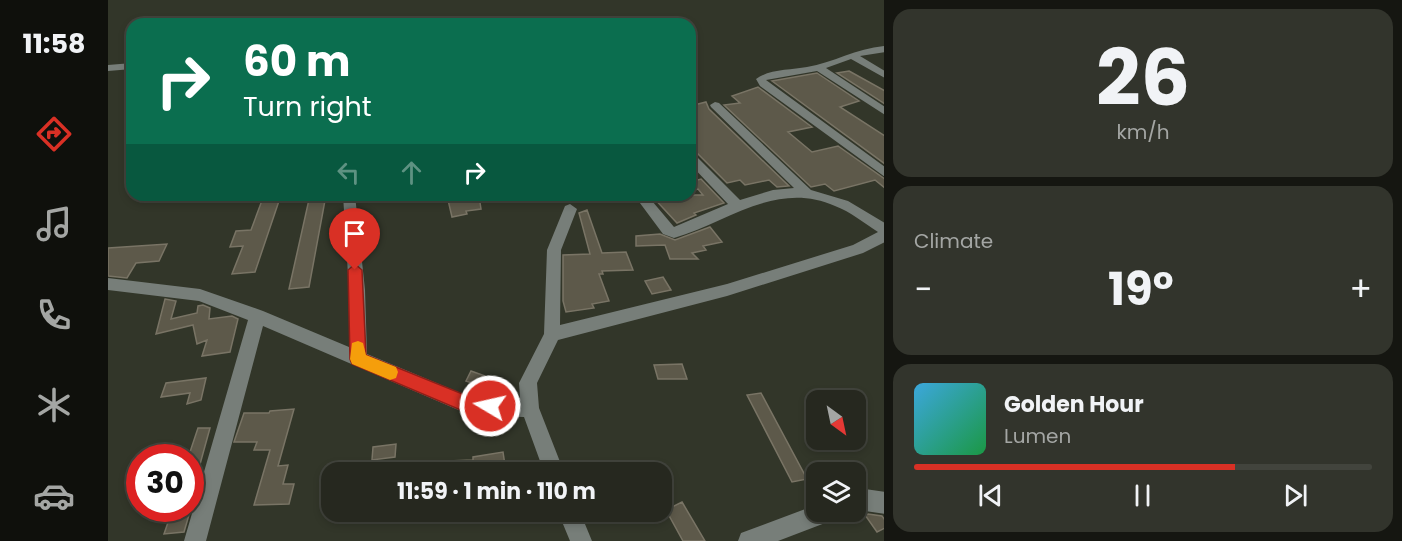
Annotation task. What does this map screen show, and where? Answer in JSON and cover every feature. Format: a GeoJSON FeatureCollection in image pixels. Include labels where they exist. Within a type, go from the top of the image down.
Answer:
{"type":"FeatureCollection","features":[{"type":"Feature","properties":{"kind":"street"},"geometry":{"type":"LineString","coordinates":[[884,49],[871,49],[819,68],[777,73],[761,79],[763,84],[884,172]]}},
{"type":"Feature","properties":{"kind":"street"},"geometry":{"type":"LineString","coordinates":[[853,56],[884,74]]}},
{"type":"Feature","properties":{"kind":"street"},"geometry":{"type":"LineString","coordinates":[[108,68],[126,66]]}},
{"type":"Feature","properties":{"kind":"street"},"geometry":{"type":"LineString","coordinates":[[819,68],[884,111]]}},
{"type":"Feature","properties":{"kind":"street"},"geometry":{"type":"LineString","coordinates":[[716,105],[807,193]]}},
{"type":"Feature","properties":{"kind":"street"},"geometry":{"type":"LineString","coordinates":[[696,163],[737,204]]}},
{"type":"Feature","properties":{"kind":"street"},"geometry":{"type":"LineString","coordinates":[[645,201],[668,230],[674,233],[702,223],[737,204],[767,194],[807,193],[837,201],[884,229]]}},
{"type":"Feature","properties":{"kind":"street"},"geometry":{"type":"LineString","coordinates":[[350,201],[357,290],[358,359]]}},
{"type":"Feature","properties":{"kind":"street"},"geometry":{"type":"LineString","coordinates":[[550,462],[530,408],[528,383],[552,334],[554,250],[570,209]]}},
{"type":"Feature","properties":{"kind":"street"},"geometry":{"type":"LineString","coordinates":[[552,334],[727,290],[858,249],[884,236]]}},
{"type":"Feature","properties":{"kind":"street"},"geometry":{"type":"LineString","coordinates":[[108,284],[200,295],[257,316],[470,405],[530,408]]}},
{"type":"Feature","properties":{"kind":"street"},"geometry":{"type":"LineString","coordinates":[[195,541],[257,316]]}},
{"type":"Feature","properties":{"kind":"street"},"geometry":{"type":"LineString","coordinates":[[866,500],[884,503]]}},
{"type":"Feature","properties":{"kind":"street"},"geometry":{"type":"LineString","coordinates":[[748,541],[806,519]]}},
{"type":"Feature","properties":{"kind":"street"},"geometry":{"type":"LineString","coordinates":[[573,522],[581,541]]}},
{"type":"Feature","properties":{"kind":"building"},"geometry":{"type":"Polygon","coordinates":[[[849,71],[884,90],[884,103],[837,73],[849,71]]]}},
{"type":"Feature","properties":{"kind":"building"},"geometry":{"type":"Polygon","coordinates":[[[817,73],[859,101],[840,107],[884,135],[884,163],[772,81],[817,73]]]}},
{"type":"Feature","properties":{"kind":"building"},"geometry":{"type":"Polygon","coordinates":[[[758,87],[812,127],[788,132],[812,152],[838,146],[884,178],[884,187],[875,180],[834,191],[825,184],[811,187],[724,105],[740,103],[732,96],[758,87]]]}},
{"type":"Feature","properties":{"kind":"building"},"geometry":{"type":"Polygon","coordinates":[[[706,102],[709,109],[789,186],[777,187],[769,180],[745,185],[740,180],[727,183],[696,152],[696,104],[706,102]]]}},
{"type":"Feature","properties":{"kind":"building"},"geometry":{"type":"Polygon","coordinates":[[[701,179],[724,203],[694,213],[696,215],[677,223],[657,201],[696,201],[696,195],[703,195],[696,190],[696,180],[701,179]]]}},
{"type":"Feature","properties":{"kind":"building"},"geometry":{"type":"Polygon","coordinates":[[[262,201],[279,201],[255,272],[232,274],[243,246],[230,247],[236,231],[251,230],[262,201]]]}},
{"type":"Feature","properties":{"kind":"building"},"geometry":{"type":"Polygon","coordinates":[[[309,201],[325,201],[309,287],[289,289],[309,201]]]}},
{"type":"Feature","properties":{"kind":"building"},"geometry":{"type":"Polygon","coordinates":[[[448,201],[480,201],[481,209],[466,211],[467,214],[452,217],[448,201]]]}},
{"type":"Feature","properties":{"kind":"building"},"geometry":{"type":"Polygon","coordinates":[[[587,210],[602,253],[626,252],[633,270],[602,271],[603,274],[599,274],[609,301],[592,304],[594,308],[566,312],[563,301],[563,255],[590,254],[579,213],[587,210]]]}},
{"type":"Feature","properties":{"kind":"building"},"geometry":{"type":"Polygon","coordinates":[[[710,227],[722,242],[703,246],[706,250],[692,253],[698,259],[670,259],[665,245],[636,246],[636,236],[660,234],[675,240],[710,227]]]}},
{"type":"Feature","properties":{"kind":"building"},"geometry":{"type":"Polygon","coordinates":[[[167,244],[159,261],[136,263],[127,278],[108,276],[108,248],[167,244]]]}},
{"type":"Feature","properties":{"kind":"building"},"geometry":{"type":"Polygon","coordinates":[[[663,277],[671,290],[652,294],[645,281],[663,277]]]}},
{"type":"Feature","properties":{"kind":"building"},"geometry":{"type":"Polygon","coordinates":[[[165,299],[176,301],[171,319],[197,313],[198,306],[203,305],[210,308],[209,319],[232,316],[238,319],[230,352],[202,356],[207,340],[197,344],[193,325],[156,334],[165,299]]]}},
{"type":"Feature","properties":{"kind":"building"},"geometry":{"type":"Polygon","coordinates":[[[682,364],[687,379],[658,379],[654,365],[682,364]]]}},
{"type":"Feature","properties":{"kind":"building"},"geometry":{"type":"Polygon","coordinates":[[[471,371],[485,376],[481,386],[466,381],[471,371]]]}},
{"type":"Feature","properties":{"kind":"building"},"geometry":{"type":"Polygon","coordinates":[[[206,378],[201,400],[187,404],[190,393],[161,397],[166,383],[206,378]]]}},
{"type":"Feature","properties":{"kind":"building"},"geometry":{"type":"Polygon","coordinates":[[[761,393],[806,479],[792,482],[747,395],[761,393]]]}},
{"type":"Feature","properties":{"kind":"building"},"geometry":{"type":"Polygon","coordinates":[[[294,409],[278,466],[288,465],[283,484],[294,484],[289,504],[254,505],[270,450],[254,450],[257,442],[234,442],[244,413],[269,413],[270,411],[294,409]]]}},
{"type":"Feature","properties":{"kind":"building"},"geometry":{"type":"Polygon","coordinates":[[[198,428],[210,428],[204,450],[204,444],[193,444],[198,428]]]}},
{"type":"Feature","properties":{"kind":"building"},"geometry":{"type":"Polygon","coordinates":[[[396,444],[395,457],[372,460],[373,447],[396,444]]]}},
{"type":"Feature","properties":{"kind":"building"},"geometry":{"type":"Polygon","coordinates":[[[503,452],[504,462],[448,462],[473,460],[473,457],[503,452]]]}},
{"type":"Feature","properties":{"kind":"building"},"geometry":{"type":"Polygon","coordinates":[[[682,502],[705,541],[683,541],[672,521],[672,507],[682,502]]]}},
{"type":"Feature","properties":{"kind":"building"},"geometry":{"type":"Polygon","coordinates":[[[866,515],[882,516],[884,519],[884,528],[877,532],[866,515]]]}},
{"type":"Feature","properties":{"kind":"building"},"geometry":{"type":"Polygon","coordinates":[[[168,522],[187,522],[184,532],[164,534],[168,522]]]}},
{"type":"Feature","properties":{"kind":"slow traffic"},"geometry":{"type":"LineString","coordinates":[[358,348],[358,359],[390,372]]}},
{"type":"Feature","properties":{"kind":"route"},"geometry":{"type":"LineString","coordinates":[[355,270],[358,359],[470,405],[490,406]]}}]}
